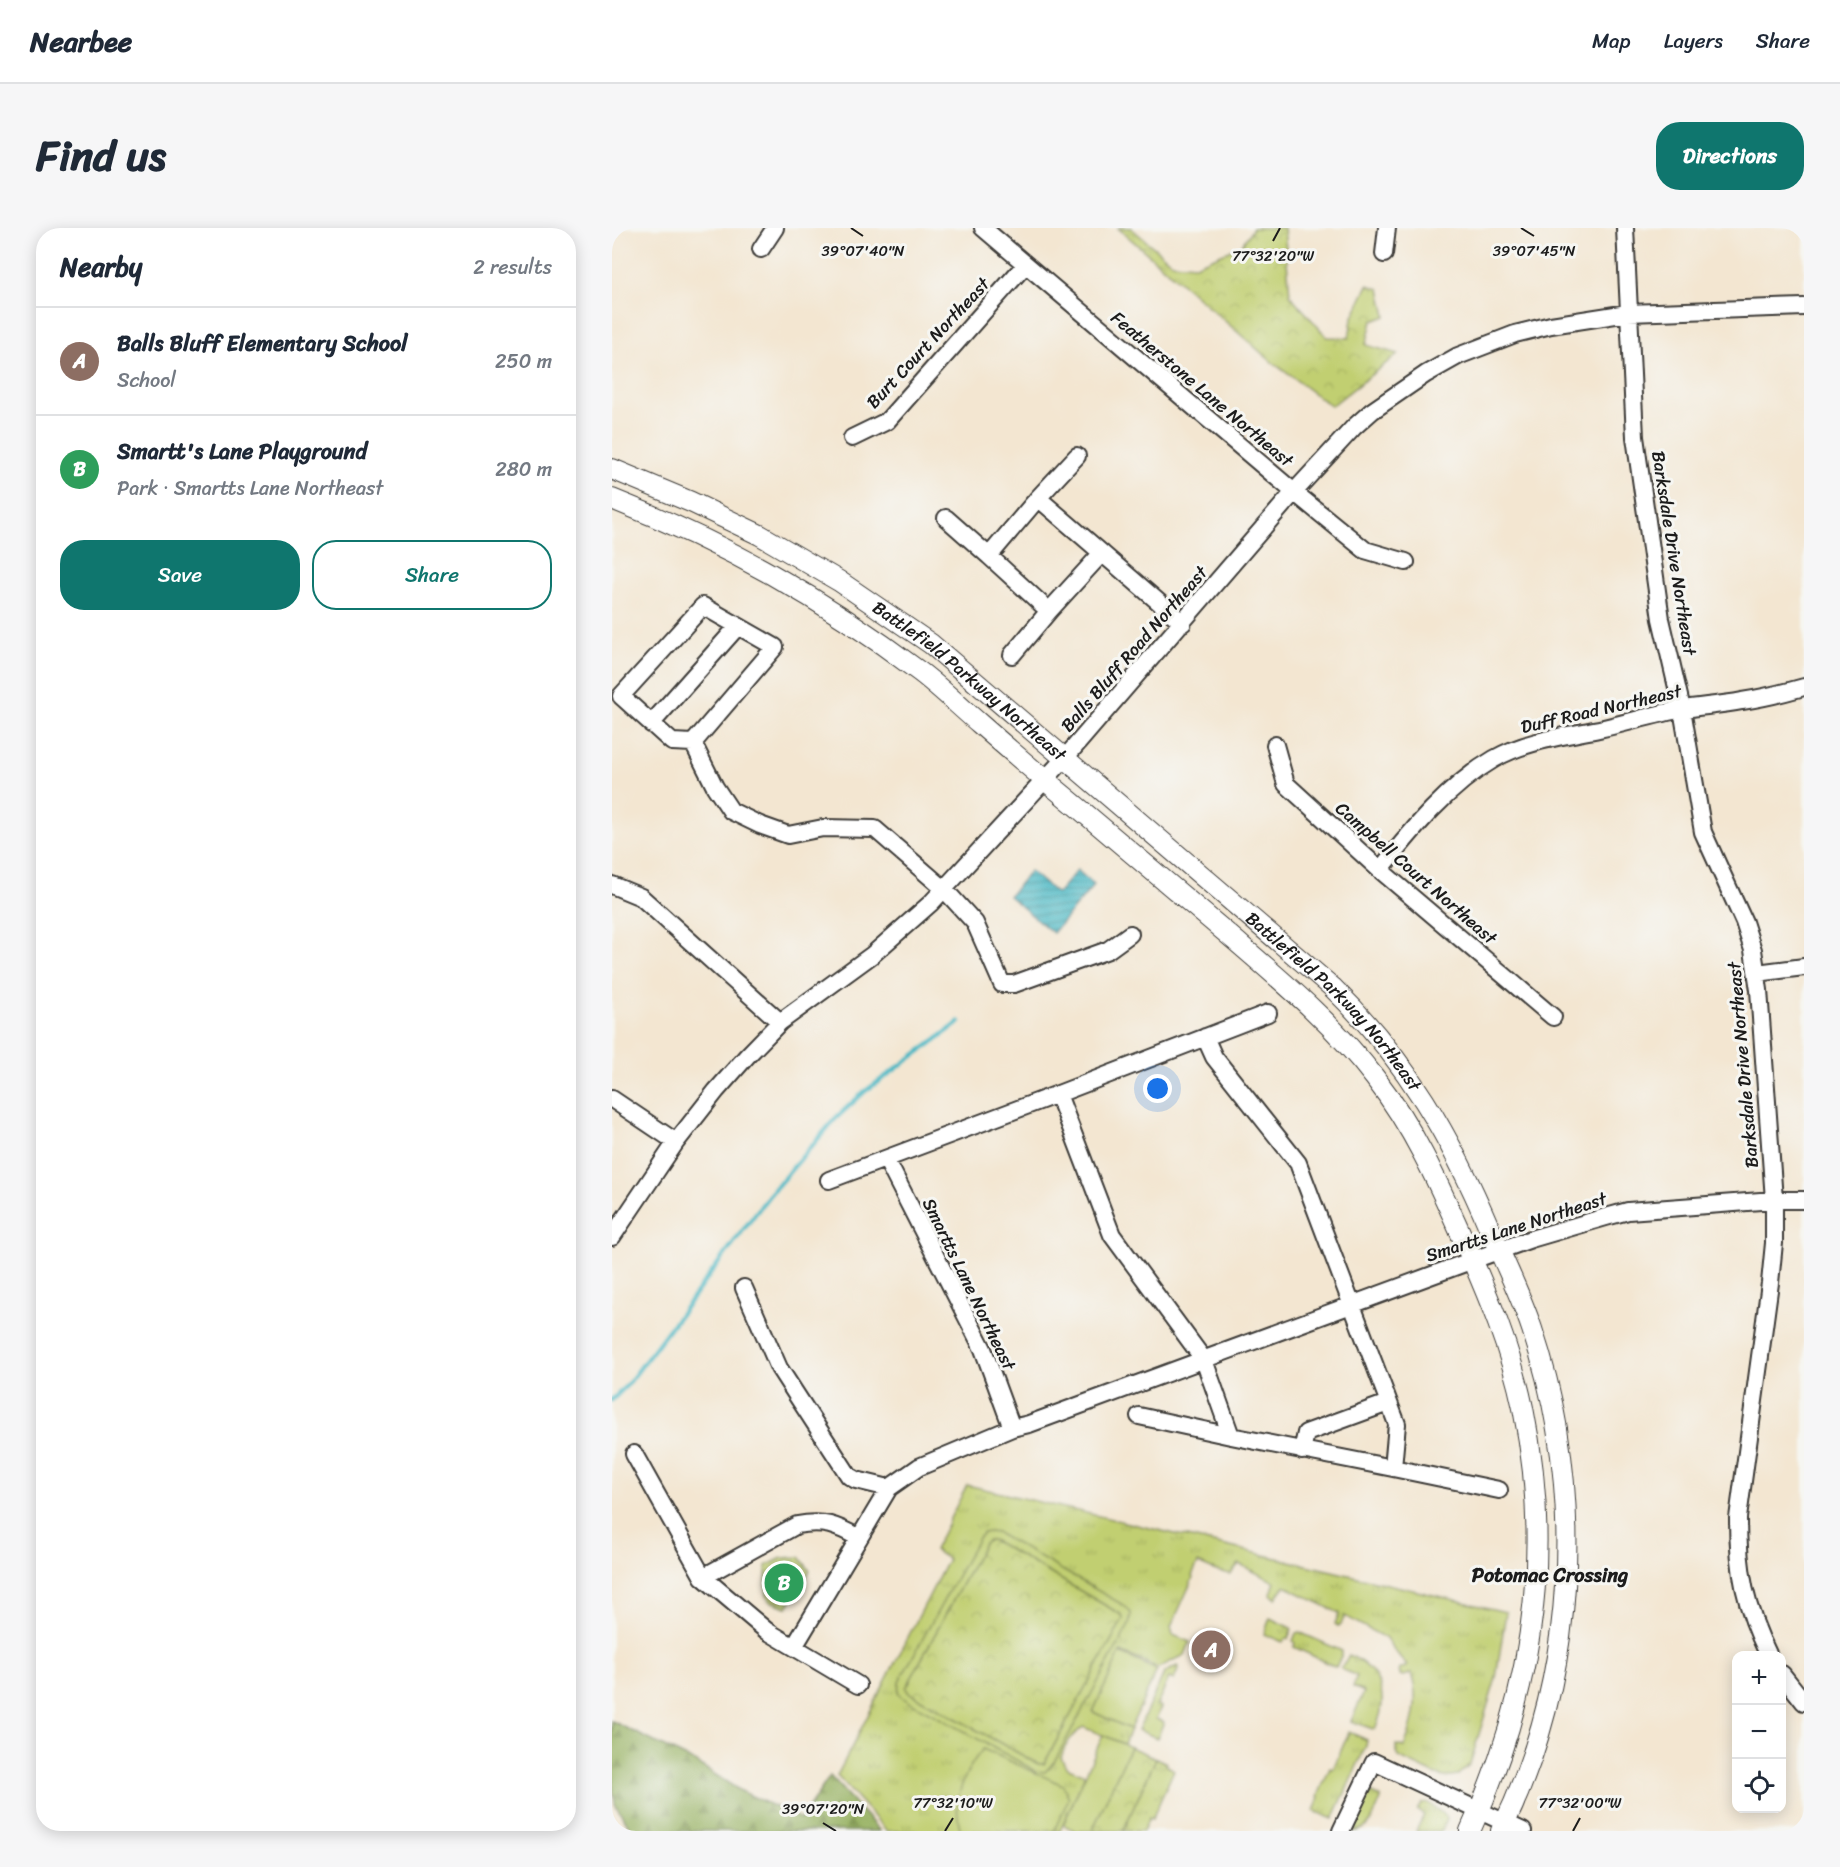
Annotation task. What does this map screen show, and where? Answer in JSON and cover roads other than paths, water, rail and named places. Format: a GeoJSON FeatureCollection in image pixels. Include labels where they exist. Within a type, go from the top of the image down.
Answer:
{"type":"FeatureCollection","features":[{"type":"Feature","properties":{"kind":"main road","name":"Battlefield Parkway Northeast"},"geometry":{"type":"LineString","coordinates":[[612,469],[682,498],[760,535],[839,581],[931,644],[1302,961],[1356,1010],[1399,1062],[1459,1158],[1532,1329],[1547,1383],[1564,1481],[1567,1529],[1563,1612],[1555,1669],[1510,1828]]}},
{"type":"Feature","properties":{"kind":"main road","name":"Battlefield Parkway Northeast"},"geometry":{"type":"LineString","coordinates":[[612,499],[687,530],[752,562],[838,614],[925,676],[1275,976],[1342,1039],[1374,1077],[1410,1130],[1433,1172],[1492,1306],[1523,1408],[1536,1492],[1537,1529],[1533,1615],[1526,1662],[1510,1727],[1492,1780],[1470,1831]]}},
{"type":"Feature","properties":{"kind":"street"},"geometry":{"type":"LineString","coordinates":[[761,249],[776,228]]}},
{"type":"Feature","properties":{"kind":"street","name":"Featherstone Lane Northeast"},"geometry":{"type":"LineString","coordinates":[[983,228],[1365,550],[1406,562]]}},
{"type":"Feature","properties":{"kind":"street"},"geometry":{"type":"LineString","coordinates":[[1383,254],[1387,228]]}},
{"type":"Feature","properties":{"kind":"street","name":"Barksdale Drive Northeast"},"geometry":{"type":"LineString","coordinates":[[1625,228],[1635,437],[1661,619],[1682,709],[1703,832],[1744,922],[1753,950],[1757,973],[1774,1200],[1774,1243],[1738,1529],[1738,1551],[1744,1589],[1757,1631],[1767,1651]]}},
{"type":"Feature","properties":{"kind":"street","name":"Burt Court Northeast"},"geometry":{"type":"LineString","coordinates":[[852,438],[887,421],[1025,265]]}},
{"type":"Feature","properties":{"kind":"street","name":"Balls Bluff Road Northeast"},"geometry":{"type":"LineString","coordinates":[[612,1237],[676,1143],[716,1091],[780,1022],[872,955],[930,903],[1046,780],[1294,492],[1354,427],[1372,411],[1426,374],[1458,356],[1515,334],[1551,325],[1628,313],[1804,307]]}},
{"type":"Feature","properties":{"kind":"street"},"geometry":{"type":"LineString","coordinates":[[989,556],[1077,456]]}},
{"type":"Feature","properties":{"kind":"street"},"geometry":{"type":"LineString","coordinates":[[1038,498],[1183,623]]}},
{"type":"Feature","properties":{"kind":"street"},"geometry":{"type":"LineString","coordinates":[[946,518],[1049,610]]}},
{"type":"Feature","properties":{"kind":"street"},"geometry":{"type":"LineString","coordinates":[[1012,655],[1049,610],[1102,553]]}},
{"type":"Feature","properties":{"kind":"street"},"geometry":{"type":"LineString","coordinates":[[703,606],[775,647],[693,743],[672,742],[621,696],[703,606]]}},
{"type":"Feature","properties":{"kind":"street"},"geometry":{"type":"LineString","coordinates":[[651,724],[738,627]]}},
{"type":"Feature","properties":{"kind":"street","name":"Duff Road Northeast"},"geometry":{"type":"LineString","coordinates":[[1380,870],[1410,832],[1454,789],[1494,759],[1512,750],[1554,738],[1682,709],[1740,702],[1804,687]]}},
{"type":"Feature","properties":{"kind":"street"},"geometry":{"type":"LineString","coordinates":[[693,743],[715,788],[731,811],[760,825],[788,835],[823,828],[875,828],[943,888],[975,923],[1002,984],[1014,984],[1108,950],[1130,934]]}},
{"type":"Feature","properties":{"kind":"street","name":"Campbell Court Northeast"},"geometry":{"type":"LineString","coordinates":[[1275,745],[1286,784],[1380,870],[1553,1017]]}},
{"type":"Feature","properties":{"kind":"street"},"geometry":{"type":"LineString","coordinates":[[612,885],[641,897],[780,1022]]}},
{"type":"Feature","properties":{"kind":"street"},"geometry":{"type":"LineString","coordinates":[[1757,973],[1804,968]]}},
{"type":"Feature","properties":{"kind":"street"},"geometry":{"type":"LineString","coordinates":[[829,1180],[1268,1013]]}},
{"type":"Feature","properties":{"kind":"street"},"geometry":{"type":"LineString","coordinates":[[1205,1037],[1214,1057],[1298,1163],[1397,1424],[1393,1468]]}},
{"type":"Feature","properties":{"kind":"street"},"geometry":{"type":"LineString","coordinates":[[1058,1094],[1112,1236],[1204,1360],[1231,1436]]}},
{"type":"Feature","properties":{"kind":"street"},"geometry":{"type":"LineString","coordinates":[[612,1099],[676,1143]]}},
{"type":"Feature","properties":{"kind":"street","name":"Smartts Lane Northeast"},"geometry":{"type":"LineString","coordinates":[[886,1159],[983,1349],[1012,1428]]}},
{"type":"Feature","properties":{"kind":"street","name":"Smartts Lane Northeast"},"geometry":{"type":"LineString","coordinates":[[794,1647],[890,1488],[919,1467],[1012,1428],[1029,1424],[1531,1239],[1628,1211],[1774,1200],[1804,1200]]}},
{"type":"Feature","properties":{"kind":"street"},"geometry":{"type":"LineString","coordinates":[[744,1288],[779,1368],[849,1476],[856,1480],[890,1488]]}},
{"type":"Feature","properties":{"kind":"street"},"geometry":{"type":"LineString","coordinates":[[1302,1451],[1306,1433],[1388,1403]]}},
{"type":"Feature","properties":{"kind":"street"},"geometry":{"type":"LineString","coordinates":[[1139,1416],[1499,1490]]}},
{"type":"Feature","properties":{"kind":"street"},"geometry":{"type":"LineString","coordinates":[[634,1454],[703,1577],[767,1631],[858,1684]]}},
{"type":"Feature","properties":{"kind":"street"},"geometry":{"type":"LineString","coordinates":[[703,1577],[796,1525],[825,1523],[839,1527],[859,1538]]}},
{"type":"Feature","properties":{"kind":"street"},"geometry":{"type":"LineString","coordinates":[[1786,1679],[1804,1702]]}},
{"type":"Feature","properties":{"kind":"street"},"geometry":{"type":"LineString","coordinates":[[1341,1831],[1374,1762],[1479,1810],[1510,1828]]}},
{"type":"Feature","properties":{"kind":"water"},"geometry":{"type":"Polygon","coordinates":[[[1077,870],[1094,885],[1053,933],[1009,896],[1030,871],[1057,894],[1077,870]]]}},
{"type":"Feature","properties":{"kind":"waterway"},"geometry":{"type":"LineString","coordinates":[[612,1400],[628,1384],[770,1194],[836,1118],[864,1092],[960,1022]]}},
{"type":"Feature","properties":{"kind":"place","name":"Smartt's Lane Playground"},"geometry":{"type":"Point","coordinates":[784,1583]}},
{"type":"Feature","properties":{"kind":"place","name":"Balls Bluff Elementary School"},"geometry":{"type":"Point","coordinates":[1211,1650]}},
{"type":"Feature","properties":{"kind":"district","name":"Potomac Crossing"},"geometry":{"type":"Point","coordinates":[1550,1575]}}]}
